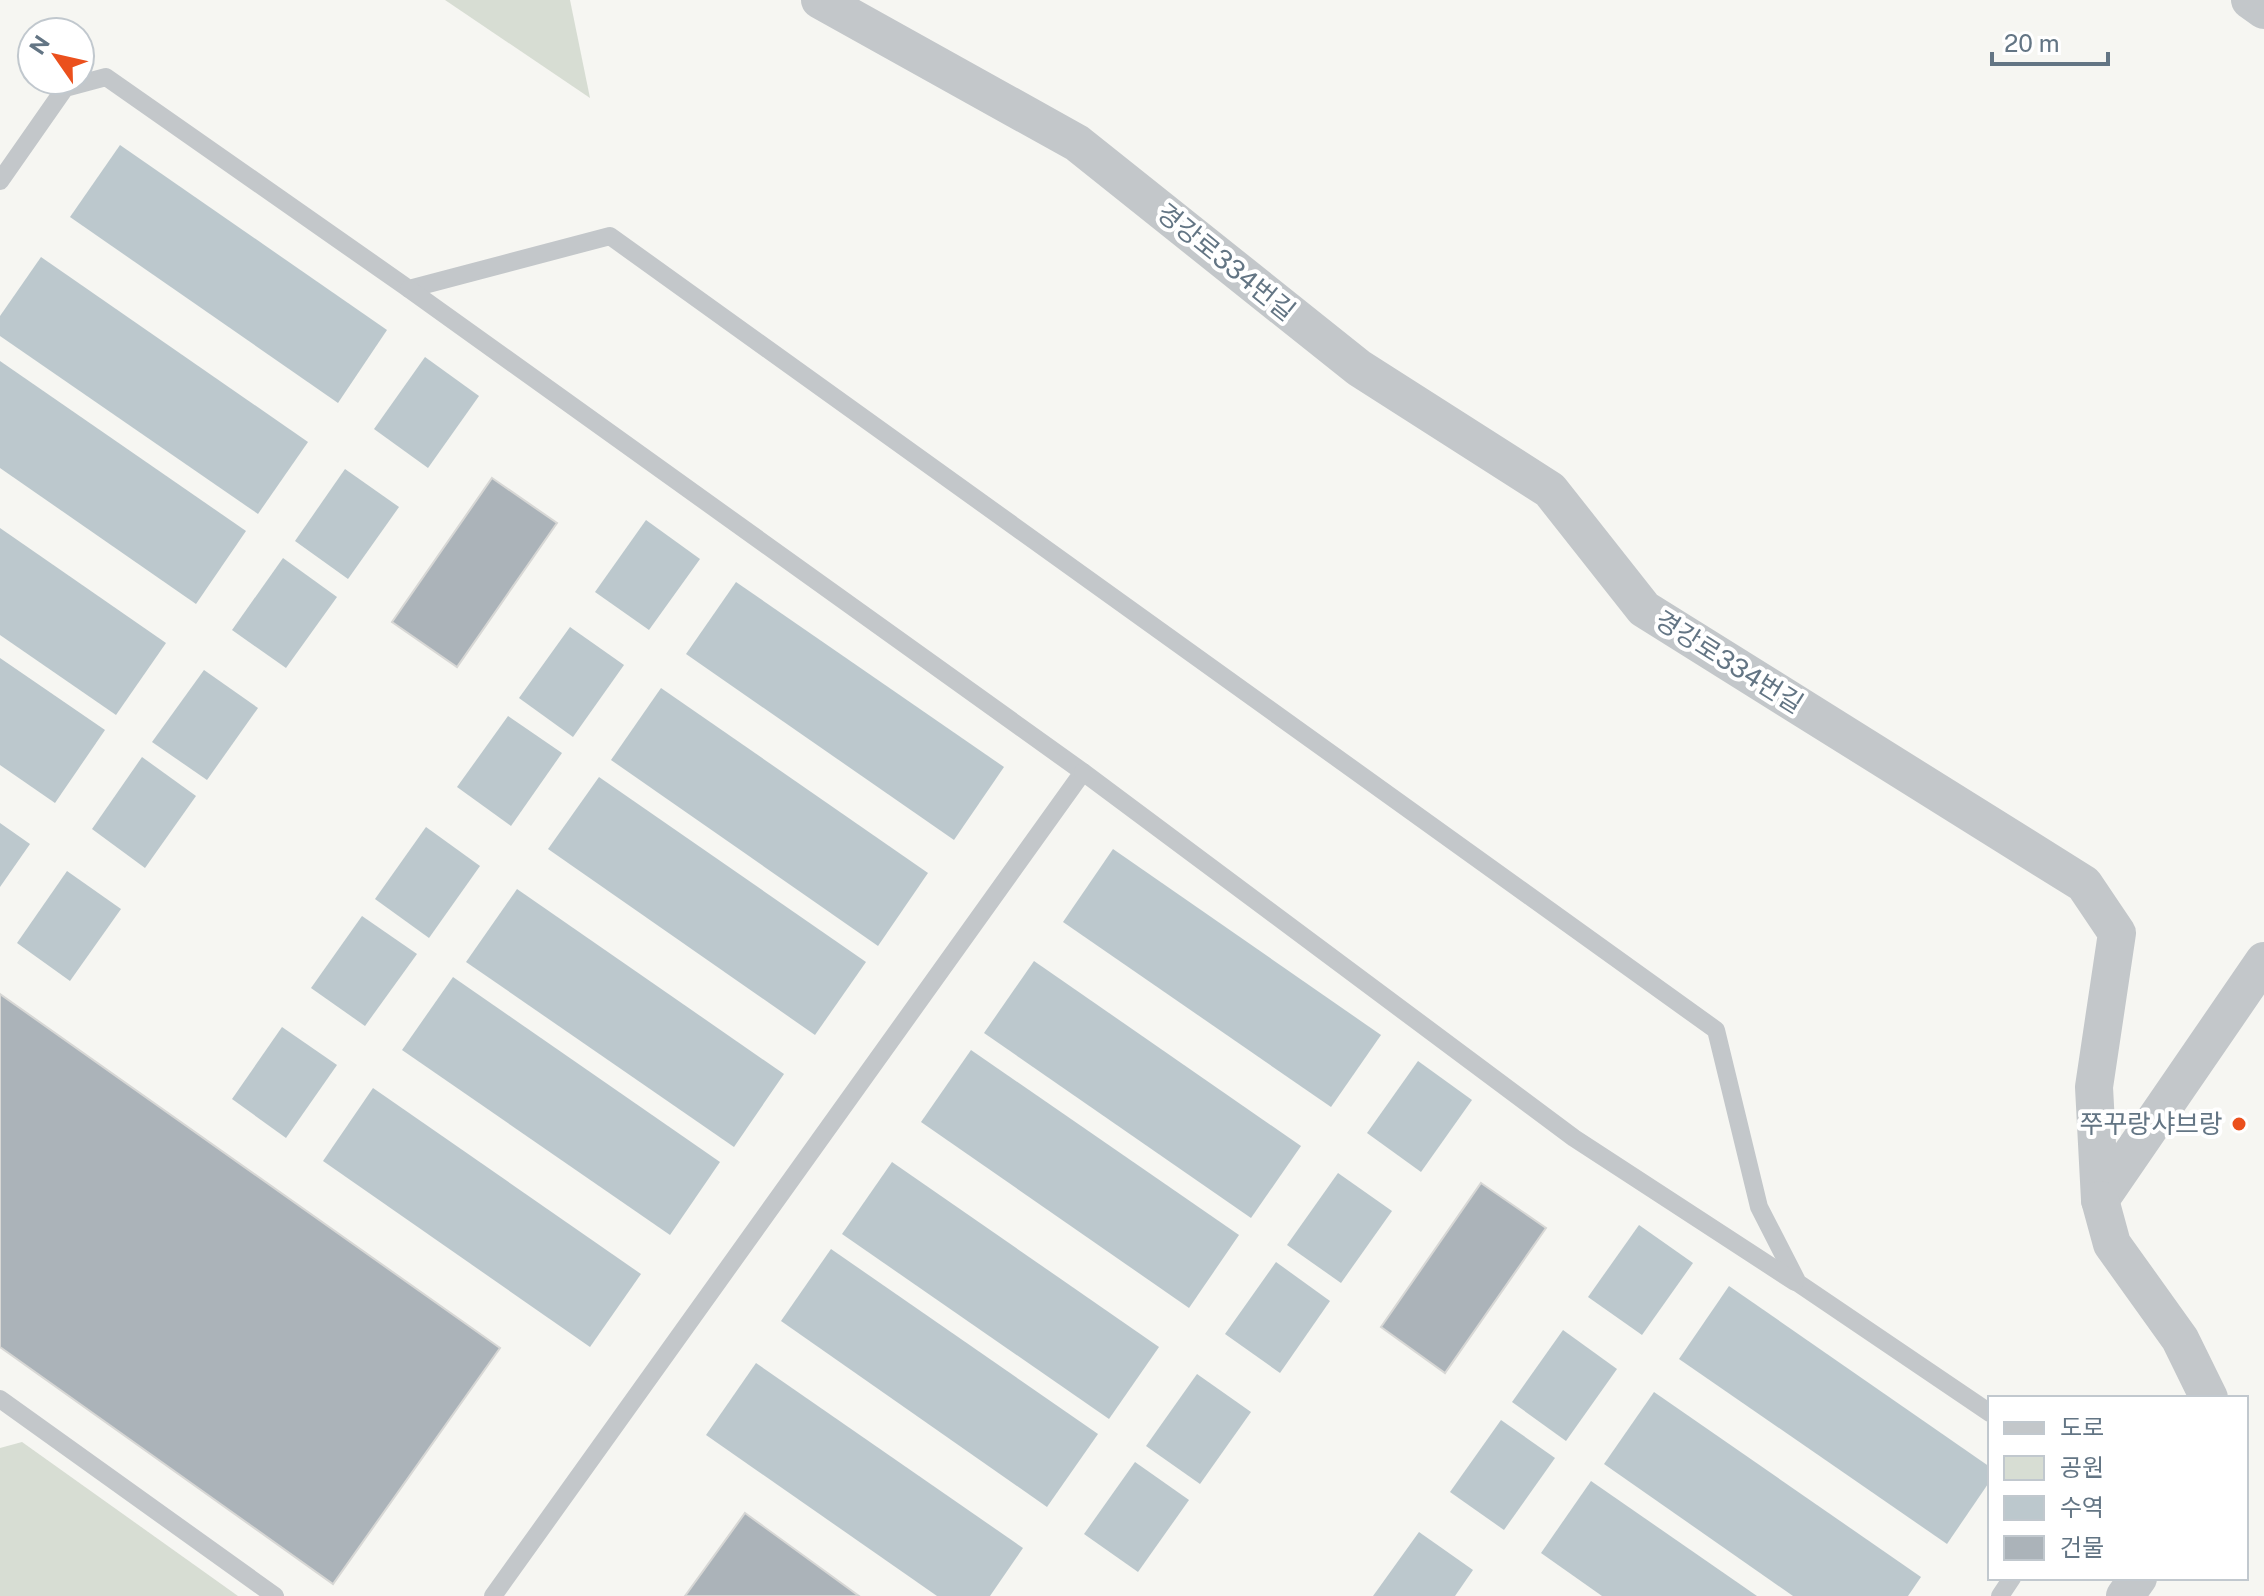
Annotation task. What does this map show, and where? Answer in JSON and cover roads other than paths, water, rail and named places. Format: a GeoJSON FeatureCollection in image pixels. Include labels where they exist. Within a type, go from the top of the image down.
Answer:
{"type":"FeatureCollection","features":[{"type":"Feature","properties":{"kind":"street","name":"경강로334번길"},"geometry":{"type":"LineString","coordinates":[[820,0],[1077,143],[1359,368],[1550,490],[1644,609],[2084,884],[2117,933],[2094,1087],[2100,1200],[2112,1244],[2180,1339],[2208,1396]]}},
{"type":"Feature","properties":{"kind":"street"},"geometry":{"type":"LineString","coordinates":[[2250,0],[2264,10]]}},
{"type":"Feature","properties":{"kind":"street"},"geometry":{"type":"LineString","coordinates":[[2100,1200],[2264,961]]}},
{"type":"Feature","properties":{"kind":"lane"},"geometry":{"type":"LineString","coordinates":[[0,181],[65,88],[106,77],[409,289],[1083,772],[1574,1138],[1798,1283],[1988,1412]]}},
{"type":"Feature","properties":{"kind":"lane"},"geometry":{"type":"LineString","coordinates":[[409,289],[610,236],[1716,1030],[1759,1207],[1798,1283]]}},
{"type":"Feature","properties":{"kind":"lane"},"geometry":{"type":"LineString","coordinates":[[493,1596],[1083,772]]}},
{"type":"Feature","properties":{"kind":"lane"},"geometry":{"type":"LineString","coordinates":[[0,1399],[275,1596]]}},
{"type":"Feature","properties":{"kind":"water"},"geometry":{"type":"Polygon","coordinates":[[[120,145],[387,330],[338,403],[70,217],[120,145]]]}},
{"type":"Feature","properties":{"kind":"water"},"geometry":{"type":"Polygon","coordinates":[[[41,257],[308,442],[258,514],[0,336],[0,316],[41,257]]]}},
{"type":"Feature","properties":{"kind":"water"},"geometry":{"type":"Polygon","coordinates":[[[425,357],[479,396],[428,468],[374,429],[425,357]]]}},
{"type":"Feature","properties":{"kind":"water"},"geometry":{"type":"Polygon","coordinates":[[[0,361],[246,531],[196,604],[0,468],[0,361]]]}},
{"type":"Feature","properties":{"kind":"water"},"geometry":{"type":"Polygon","coordinates":[[[345,469],[399,507],[348,579],[295,541],[345,469]]]}},
{"type":"Feature","properties":{"kind":"water"},"geometry":{"type":"Polygon","coordinates":[[[646,520],[700,559],[649,630],[595,592],[646,520]]]}},
{"type":"Feature","properties":{"kind":"water"},"geometry":{"type":"Polygon","coordinates":[[[0,528],[166,643],[116,715],[0,635],[0,528]]]}},
{"type":"Feature","properties":{"kind":"water"},"geometry":{"type":"Polygon","coordinates":[[[283,558],[337,597],[286,668],[232,630],[283,558]]]}},
{"type":"Feature","properties":{"kind":"water"},"geometry":{"type":"Polygon","coordinates":[[[736,582],[1004,767],[954,840],[686,654],[736,582]]]}},
{"type":"Feature","properties":{"kind":"water"},"geometry":{"type":"Polygon","coordinates":[[[570,627],[624,665],[573,737],[519,698],[570,627]]]}},
{"type":"Feature","properties":{"kind":"water"},"geometry":{"type":"Polygon","coordinates":[[[0,658],[105,730],[55,803],[0,765],[0,658]]]}},
{"type":"Feature","properties":{"kind":"water"},"geometry":{"type":"Polygon","coordinates":[[[204,670],[258,708],[207,780],[152,742],[204,670]]]}},
{"type":"Feature","properties":{"kind":"water"},"geometry":{"type":"Polygon","coordinates":[[[661,688],[928,873],[878,946],[611,760],[661,688]]]}},
{"type":"Feature","properties":{"kind":"water"},"geometry":{"type":"Polygon","coordinates":[[[508,716],[562,753],[511,826],[457,787],[508,716]]]}},
{"type":"Feature","properties":{"kind":"water"},"geometry":{"type":"Polygon","coordinates":[[[142,757],[196,796],[145,868],[92,829],[142,757]]]}},
{"type":"Feature","properties":{"kind":"water"},"geometry":{"type":"Polygon","coordinates":[[[599,777],[866,962],[815,1035],[548,849],[599,777]]]}},
{"type":"Feature","properties":{"kind":"water"},"geometry":{"type":"Polygon","coordinates":[[[0,823],[30,844],[0,887],[0,823]]]}},
{"type":"Feature","properties":{"kind":"water"},"geometry":{"type":"Polygon","coordinates":[[[426,827],[480,866],[429,938],[375,899],[426,827]]]}},
{"type":"Feature","properties":{"kind":"water"},"geometry":{"type":"Polygon","coordinates":[[[1113,849],[1381,1035],[1331,1107],[1063,922],[1113,849]]]}},
{"type":"Feature","properties":{"kind":"water"},"geometry":{"type":"Polygon","coordinates":[[[67,871],[121,909],[70,981],[17,943],[67,871]]]}},
{"type":"Feature","properties":{"kind":"water"},"geometry":{"type":"Polygon","coordinates":[[[517,889],[784,1074],[734,1147],[466,962],[517,889]]]}},
{"type":"Feature","properties":{"kind":"water"},"geometry":{"type":"Polygon","coordinates":[[[362,916],[417,954],[365,1026],[311,988],[362,916]]]}},
{"type":"Feature","properties":{"kind":"water"},"geometry":{"type":"Polygon","coordinates":[[[1034,961],[1301,1146],[1251,1218],[984,1033],[1034,961]]]}},
{"type":"Feature","properties":{"kind":"water"},"geometry":{"type":"Polygon","coordinates":[[[453,977],[720,1162],[670,1235],[402,1050],[453,977]]]}},
{"type":"Feature","properties":{"kind":"water"},"geometry":{"type":"Polygon","coordinates":[[[282,1027],[337,1065],[286,1138],[232,1099],[282,1027]]]}},
{"type":"Feature","properties":{"kind":"water"},"geometry":{"type":"Polygon","coordinates":[[[971,1050],[1239,1235],[1189,1308],[921,1122],[971,1050]]]}},
{"type":"Feature","properties":{"kind":"water"},"geometry":{"type":"Polygon","coordinates":[[[1418,1061],[1472,1100],[1421,1172],[1367,1133],[1418,1061]]]}},
{"type":"Feature","properties":{"kind":"water"},"geometry":{"type":"Polygon","coordinates":[[[373,1088],[641,1274],[590,1347],[323,1161],[373,1088]]]}},
{"type":"Feature","properties":{"kind":"water"},"geometry":{"type":"Polygon","coordinates":[[[892,1162],[1159,1347],[1109,1419],[842,1234],[892,1162]]]}},
{"type":"Feature","properties":{"kind":"water"},"geometry":{"type":"Polygon","coordinates":[[[1338,1173],[1392,1211],[1341,1283],[1287,1245],[1338,1173]]]}},
{"type":"Feature","properties":{"kind":"water"},"geometry":{"type":"Polygon","coordinates":[[[1639,1225],[1693,1263],[1642,1335],[1588,1297],[1639,1225]]]}},
{"type":"Feature","properties":{"kind":"water"},"geometry":{"type":"Polygon","coordinates":[[[831,1249],[1098,1434],[1047,1507],[781,1321],[831,1249]]]}},
{"type":"Feature","properties":{"kind":"water"},"geometry":{"type":"Polygon","coordinates":[[[1276,1262],[1330,1301],[1280,1373],[1225,1334],[1276,1262]]]}},
{"type":"Feature","properties":{"kind":"water"},"geometry":{"type":"Polygon","coordinates":[[[1729,1286],[1988,1466],[1988,1484],[1947,1544],[1679,1359],[1729,1286]]]}},
{"type":"Feature","properties":{"kind":"water"},"geometry":{"type":"Polygon","coordinates":[[[1563,1330],[1617,1369],[1566,1441],[1512,1402],[1563,1330]]]}},
{"type":"Feature","properties":{"kind":"water"},"geometry":{"type":"Polygon","coordinates":[[[756,1363],[1023,1548],[990,1596],[937,1596],[706,1435],[756,1363]]]}},
{"type":"Feature","properties":{"kind":"water"},"geometry":{"type":"Polygon","coordinates":[[[1197,1374],[1251,1412],[1200,1484],[1146,1446],[1197,1374]]]}},
{"type":"Feature","properties":{"kind":"water"},"geometry":{"type":"Polygon","coordinates":[[[1654,1392],[1921,1577],[1908,1596],[1793,1596],[1604,1464],[1654,1392]]]}},
{"type":"Feature","properties":{"kind":"water"},"geometry":{"type":"Polygon","coordinates":[[[1501,1420],[1555,1458],[1504,1530],[1450,1492],[1501,1420]]]}},
{"type":"Feature","properties":{"kind":"water"},"geometry":{"type":"Polygon","coordinates":[[[1135,1462],[1189,1500],[1138,1572],[1084,1534],[1135,1462]]]}},
{"type":"Feature","properties":{"kind":"water"},"geometry":{"type":"Polygon","coordinates":[[[1591,1481],[1757,1596],[1602,1596],[1541,1553],[1591,1481]]]}},
{"type":"Feature","properties":{"kind":"water"},"geometry":{"type":"Polygon","coordinates":[[[1419,1532],[1473,1570],[1455,1596],[1373,1596],[1419,1532]]]}},
{"type":"Feature","properties":{"kind":"place","name":"쭈꾸랑샤브랑"},"geometry":{"type":"Point","coordinates":[2239,1124]}}]}
